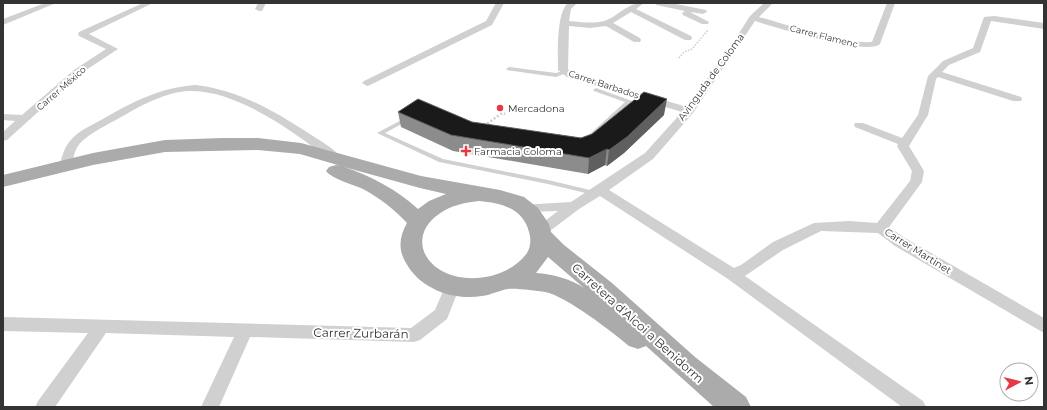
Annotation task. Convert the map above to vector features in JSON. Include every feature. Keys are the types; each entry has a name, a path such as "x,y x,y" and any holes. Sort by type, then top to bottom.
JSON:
{"main road":[{"path":"3,181 93,159 165,146 258,144 301,149 420,182 512,200 525,208 533,215 542,234 539,252 528,267 511,280 492,286 471,288 452,286 432,278 418,266 411,251 411,236 418,222 429,210 444,201 461,196 479,194"},
{"path":"3,190 134,160 183,154 231,152 275,156 316,164 356,177 400,203 418,222"},
{"name":"Carretera d'Alcoi a Benidorm","path":"542,234 552,247 590,278 711,388 736,407"},
{"name":"Carretera d'Alcoi a Benidorm","path":"511,280 546,283 570,291 628,330 715,407"}],"street":[{"path":"3,22 52,3"},
{"name":"Carrer México","path":"3,138 77,72 113,48 82,34 149,3"},
{"path":"368,83 489,23 500,3"},
{"name":"Carrer Barbados","path":"573,3 567,8 564,23 563,70 596,89 689,111"},
{"path":"564,23 590,25 607,23 640,3"},
{"path":"659,3 703,12"},
{"name":"Avinguda de Coloma","path":"542,234 574,206 649,156 689,111 738,42 753,18 769,3"},
{"name":"Carrer Flamenc","path":"753,18 850,43 870,46 876,44 891,3"},
{"path":"670,6 705,22"},
{"path":"631,9 688,38"},
{"path":"881,228 916,182 918,171 903,146 923,115 931,78 946,63 977,50 987,19 994,18 1044,26"},
{"path":"607,23 637,40"},
{"path":"936,73 1017,99"},
{"path":"65,166 73,143 138,103 163,93 181,89 201,88 223,91 254,105 312,139 334,157"},
{"path":"3,117 26,119"},
{"path":"859,125 905,143"},
{"path":"597,192 733,275 917,407"},
{"path":"525,208 574,206"},
{"name":"Carrer Martinet","path":"733,275 746,269 778,246 820,226 881,228 900,242 1044,326"},
{"name":"Carrer Zurbarán","path":"3,324 414,335 441,314 452,286"},
{"path":"44,407 101,327"},
{"path":"210,407 245,330"}],"lane":[{"path":"509,69 556,75 566,72"},
{"path":"590,137 629,101 596,89"},
{"path":"411,116 380,133 441,161 597,192"}],"path":[{"path":"478,130 502,113 505,114"}],"building":[{"path":"644,92 667,99 627,137 609,150 607,149 589,158 451,135 398,112 418,99 472,122 581,138 592,134"}],"place":[{"name":"Mercadona","path":"500,108"},
{"name":"Farmacia Coloma","path":"466,151"}]}
